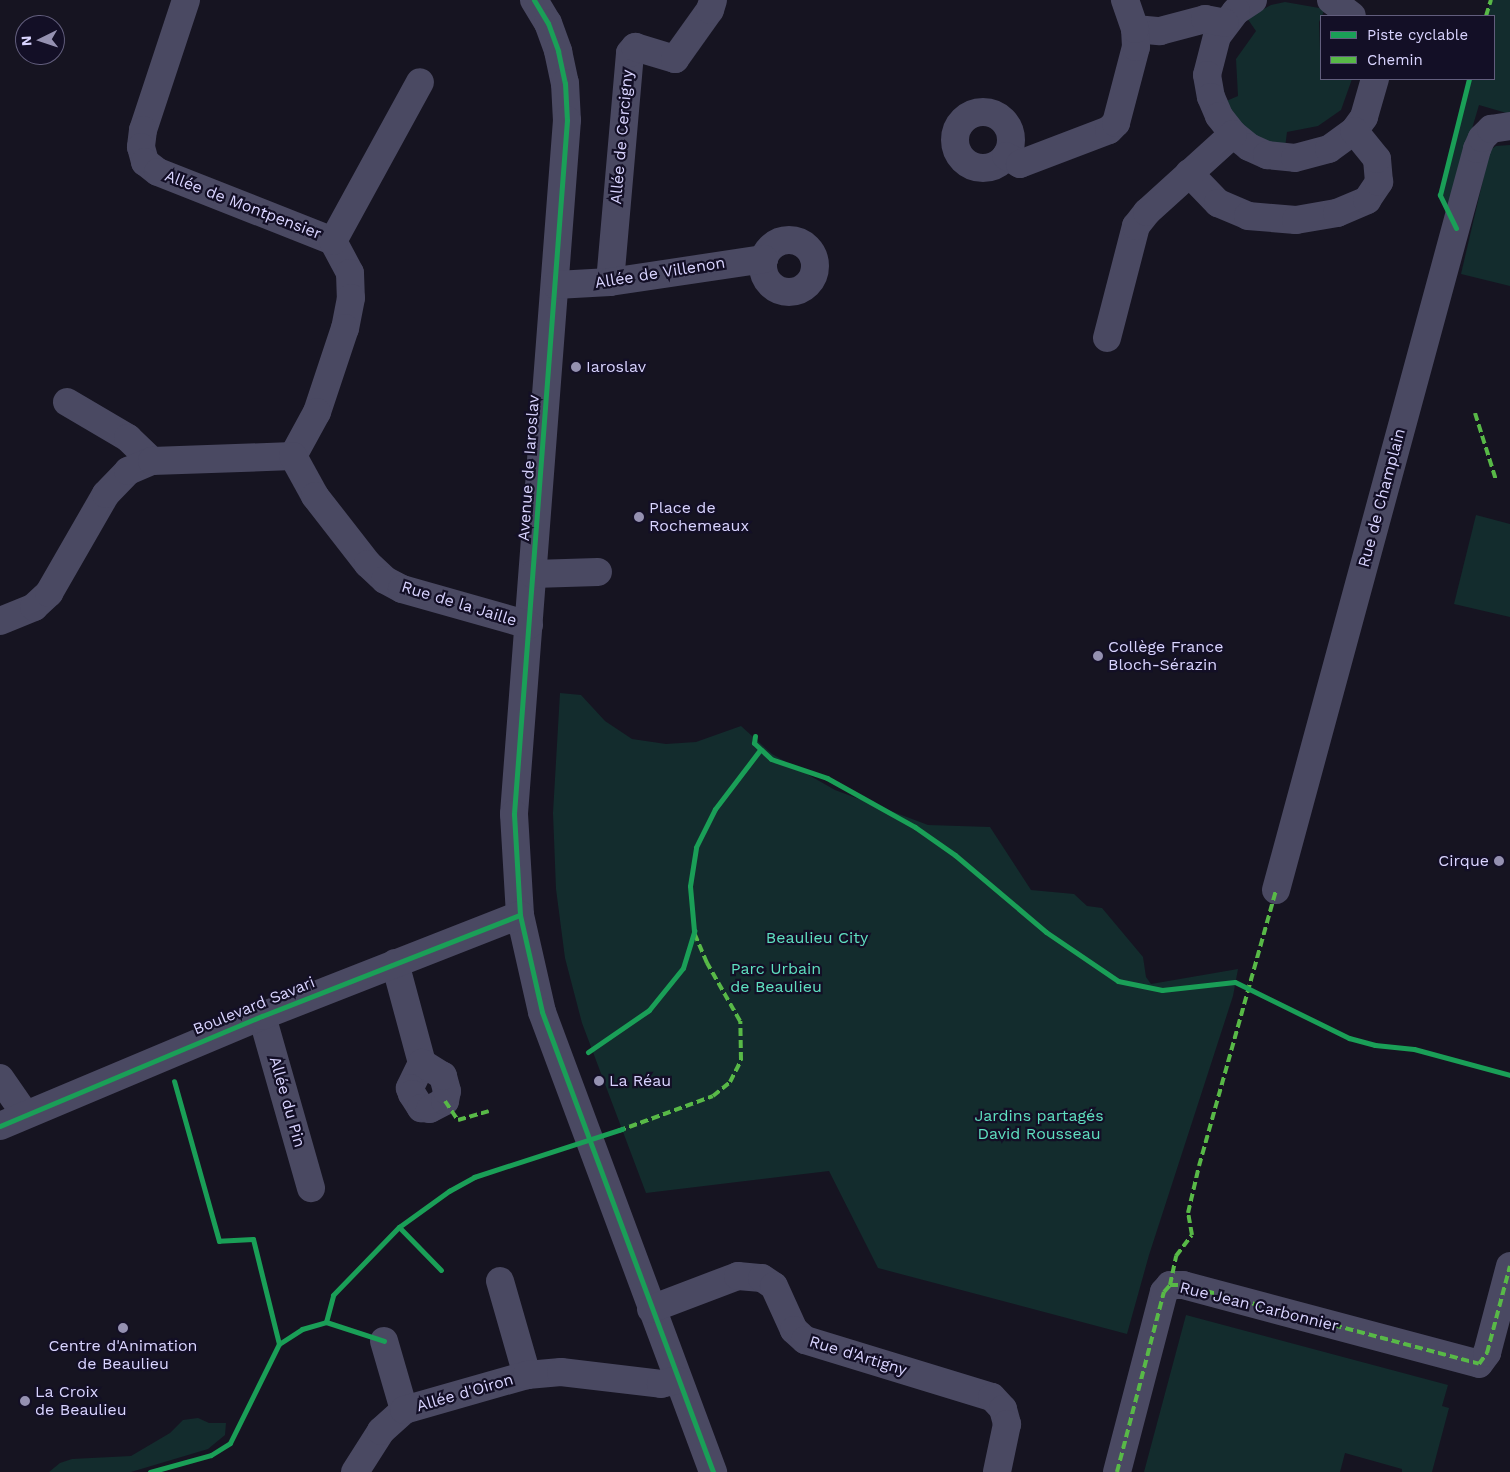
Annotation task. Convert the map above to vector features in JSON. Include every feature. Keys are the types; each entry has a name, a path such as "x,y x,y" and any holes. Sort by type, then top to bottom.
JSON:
{"street":[{"name":"Allée de Montpensier","path":"186,0 143,130 141,147 145,162 158,172 333,241 348,264 351,298 317,412 293,456"},
{"name":"Avenue de Iaroslav","path":"534,0 548,23 565,83 567,120 556,285 514,814 520,915 542,1012 677,1380 713,1472"},
{"name":"Allée de Cercigny","path":"610,282 630,53 635,47 675,60 710,10 713,0"},
{"path":"1006,156 1020,164 1108,130 1116,123 1134,56 1135,29 1124,0"},
{"path":"1253,0 1225,23 1211,52 1208,75 1211,97 1219,116 1233,134 1267,155 1295,158 1329,149 1354,131 1371,102 1375,80"},
{"path":"1331,0 1351,15"},
{"path":"1135,29 1160,31 1199,20 1225,23"},
{"name":"Allée de Montpensier","path":"333,241 420,82"},
{"name":"Rue de Champlain","path":"1276,890 1478,149 1482,138 1491,129 1510,126"},
{"path":"1189,173 1218,203 1248,216 1296,220 1337,213 1367,200 1379,182 1377,159 1354,131"},
{"path":"1107,338 1136,226 1189,173 1233,134"},
{"name":"Allée de Villenon","path":"556,285 610,282 764,259"},
{"path":"67,402 128,438 152,461"},
{"path":"0,621 42,601 65,570 113,485 128,471 152,461 293,456"},
{"name":"Rue de la Jaille","path":"293,456 315,496 368,564 385,580 402,589 529,625"},
{"path":"533,574 598,572"},
{"name":"Boulevard Savari","path":"0,1126 262,1016 520,915"},
{"path":"395,963 422,1063"},
{"name":"Allée du Pin","path":"262,1016 311,1188"},
{"path":"0,1078 25,1114"},
{"name":"Rue Jean Carbonnier","path":"1117,1472 1164,1292 1172,1284 1479,1364 1487,1353 1510,1266"},
{"name":"Rue d'Artigny","path":"651,1309 738,1276 762,1278 774,1286 794,1330 806,1340 992,1397 1003,1409 1007,1424 997,1472"},
{"name":"Allée d'Oiron","path":"500,1281 527,1375"},
{"name":"Allée d'Oiron","path":"384,1341 404,1410"},
{"name":"Allée d'Oiron","path":"358,1470 381,1431 404,1410 527,1375 561,1372 661,1384 677,1380"}],"green space":[{"path":"1491,0 1510,0 1510,114 1479,105 1447,213 1441,200 1441,188 1469,80 1495,80 1495,15 1486,15"},
{"path":"1285,2 1325,9 1322,15 1320,15 1319,22 1320,80 1352,80 1341,110 1318,126 1287,132 1285,148 1249,134 1224,102 1238,96 1236,59 1256,31 1247,18 1271,5"},
{"path":"1510,145 1510,286 1461,274 1490,150 1496,146"},
{"path":"1476,515 1510,524 1510,617 1454,604"},
{"name":"Parc Urbain de Beaulieu","path":"560,693 581,695 605,721 632,739 666,744 696,742 741,726 772,754 835,790 928,825 990,827 1031,890 1074,894 1087,906 1102,908 1143,957 1146,977 1151,984 1238,969 1233,996 1149,1255 1127,1334 878,1268 829,1171 646,1193 582,1023 565,958 556,889 553,813"},
{"path":"1186,1315 1448,1385 1442,1406 1449,1408 1432,1472 1402,1472 1402,1469 1345,1453 1340,1472 1144,1472"},
{"path":"198,1418 209,1423 226,1423 225,1435 208,1449 131,1472 49,1472 60,1463 72,1459 131,1456 170,1433 183,1420"}],"marked path":[{"path":"1486,15 1491,0"},
{"path":"1475,413 1496,480"},
{"path":"1170,1285 1176,1256 1192,1235 1188,1213 1199,1166 1276,890"},
{"path":"618,1131 713,1096 730,1082 741,1060 740,1021 707,963 694,932"},
{"path":"445,1101 458,1120 489,1111"},
{"path":"1117,1472 1164,1292 1170,1285 1183,1285 1479,1364 1487,1353 1510,1266"}],"cycle path":[{"path":"534,0 548,23 558,51 565,83 567,120 514,814 520,915 542,1012 713,1472"},
{"path":"1456,228 1440,195 1469,80"},
{"path":"755,736 754,743 771,759 827,778 915,827 955,855 1046,932 1118,981 1162,990 1235,982 1349,1038 1375,1045 1414,1049 1510,1075"},
{"path":"588,1052 649,1010 683,968 694,931 690,886 696,847 715,809 760,750"},
{"path":"0,1126 262,1016 520,915"},
{"path":"150,1472 211,1455 230,1443 279,1344 253,1239 219,1241 174,1081"},
{"path":"399,1227 449,1191 474,1177 622,1129"},
{"path":"326,1322 333,1295 399,1227 441,1270"},
{"path":"279,1344 302,1329 326,1322 384,1341"}],"place":[{"name":"Iaroslav","path":"576,367"},
{"name":"Place de Rochemeaux","path":"639,517"},
{"name":"Collège France Bloch-Sérazin","path":"1098,656"},
{"name":"Cirque","path":"1499,861"},
{"name":"La Réau","path":"599,1081"},
{"name":"Centre d'Animation de Beaulieu","path":"123,1328"},
{"name":"La Croix de Beaulieu","path":"25,1401"}],"park label":[{"name":"Beaulieu City","path":"817,938"},
{"name":"Jardins partagés David Rousseau","path":"1039,1125"}]}
